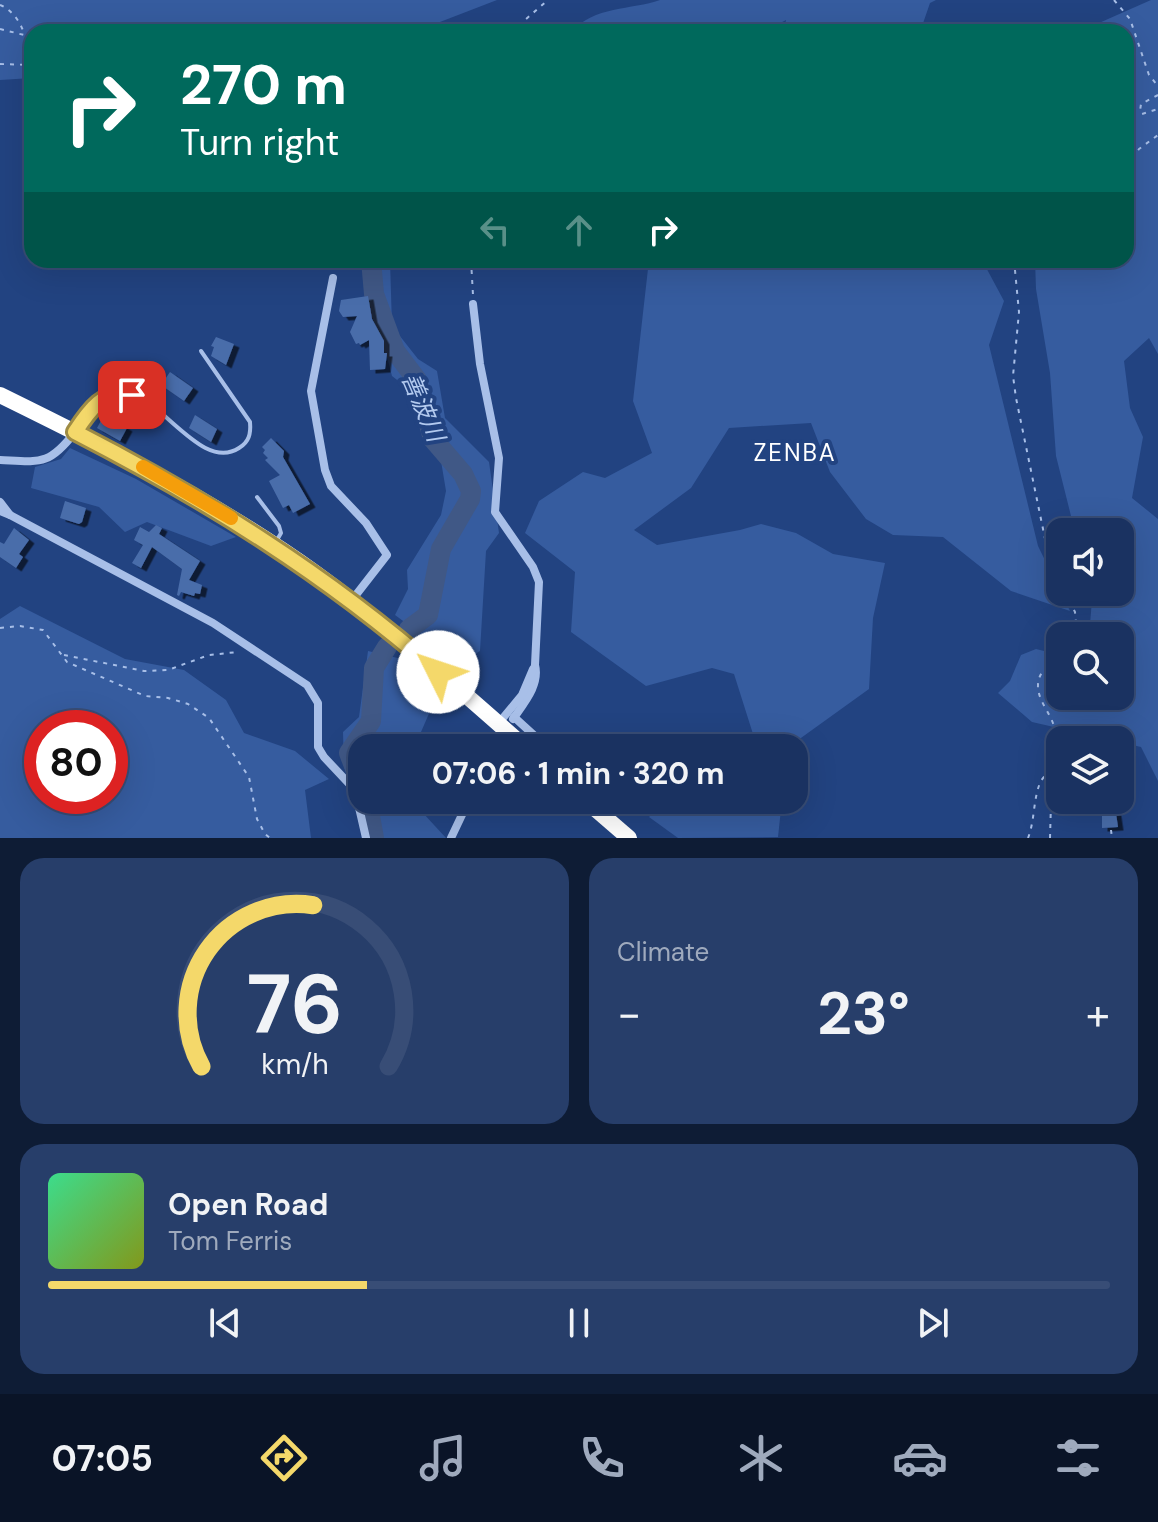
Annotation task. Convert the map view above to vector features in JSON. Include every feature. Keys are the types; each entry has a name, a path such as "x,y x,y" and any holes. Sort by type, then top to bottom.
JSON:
{"highway":[{"path":"0,395 204,501 274,545 508,720 517,734"},
{"path":"601,814 629,838"}],"street":[{"path":"333,278 311,391 325,470 331,486 366,523 387,555 352,601"},
{"path":"473,304 480,364 499,458 495,512 533,567 539,582 537,673 534,684 508,720"},
{"path":"0,460 33,461 52,457 60,452 75,432"},
{"path":"0,502 10,515"},
{"path":"0,511 213,623 312,689 319,711 318,747 355,790 366,838"},
{"path":"508,720 535,665"},
{"path":"508,720 528,734"},
{"path":"451,838 462,814"}],"lane":[{"path":"75,432 102,400 110,395 126,393 147,403 208,451 217,455 241,447 250,436 250,422 201,351"},
{"path":"257,497 279,526 281,533 274,545"}],"path":[{"path":"520,24 548,0"},
{"path":"1114,0 1130,24"},
{"path":"0,5 7,7 24,34 0,29"},
{"path":"1134,29 1149,75 1158,86"},
{"path":"0,64 24,65"},
{"path":"1158,95 1141,104 1140,111 1142,114 1158,109"},
{"path":"1134,156 1158,135"},
{"path":"471,268 473,304"},
{"path":"1015,268 1019,312 1013,376 1046,543"},
{"path":"0,628 20,626 43,630 67,662 145,696 188,704 209,718 249,777 257,819 270,838"},
{"path":"63,655 144,671 168,670 209,655 253,649"},
{"path":"1046,669 1038,687 1046,705"},
{"path":"1028,838 1034,823 1040,783 1046,775"},
{"path":"1050,838 1051,814"},
{"path":"1111,830 1112,838"}],"shaded area":[{"path":"0,0 497,0 435,24 24,24 24,78 0,80"},
{"path":"660,0 936,0 930,3 923,24 785,24 786,20 778,24 581,24 602,13"},
{"path":"1151,0 1158,0 1158,354 1149,338 1124,361 1130,408 1143,437 1132,498 1158,519 1158,781 1141,747 1134,745 1134,726 1049,726 1032,722 998,693 1010,681 1021,655 1036,649 1046,652 1046,710 1134,710 1134,622 1090,622 1092,606 1134,606 1134,518 1072,518 1056,456 1050,373 1036,289 1035,268 1134,268 1134,24 1099,24"},
{"path":"371,268 390,268 392,326 418,359 437,371 445,418 489,462 499,533 486,551 480,651 460,663 395,615 408,589 407,570 441,515 446,491 441,461 423,429 410,390 392,376 381,334"},
{"path":"648,268 986,268 1004,301 989,345 1038,546 1046,562 1046,603 1011,591 943,537 893,535 866,519 830,472 811,423 729,428 691,488 634,530 657,545 761,524 796,533 833,554 885,563 873,618 869,689 806,734 753,734 734,674 712,668 646,686 571,632 575,572 525,533 539,501 583,472 605,478 652,453 633,401"},
{"path":"70,448 136,479 236,537 211,546 147,522 125,532 99,507 31,488 35,467 61,459"},
{"path":"20,606 125,659 184,670 226,700 244,733 295,751 329,779 305,790 311,838 0,838 0,619"},
{"path":"368,651 406,660 438,693 420,734 348,734 348,772 344,768 343,732 359,717"},
{"path":"367,814 424,814 446,838 363,838"},
{"path":"652,814 780,814 778,837 678,838 649,817"}],"building":[{"path":"368,296 372,319 384,341 384,353 387,353 385,369 370,370 369,340 356,344 350,332 357,316 343,317 339,311 341,300"},
{"path":"216,337 234,344 226,365 211,356 214,347 211,346"},
{"path":"170,372 193,388 184,401 161,385"},
{"path":"104,415 127,428 120,441 97,428"},
{"path":"195,415 217,429 211,442 189,428"},
{"path":"271,438 284,451 283,457 310,504 293,513 289,505 283,508 269,481 280,475 265,460 268,458 263,453 265,450 262,447"},
{"path":"65,501 86,508 82,522 79,524 60,518"},
{"path":"156,525 162,528 159,534 200,561 189,580 202,585 200,594 195,593 194,596 181,592 177,595 182,569 152,547 141,568 132,563 143,545 134,540 140,527 149,532"},
{"path":"14,528 29,540 19,554 23,557 16,568 0,557 0,542 4,544"},
{"path":"1102,814 1116,814 1118,827 1102,828"}],"waterway":[{"name":"善波川","path":"372,268 374,294 395,351 417,380 433,439 463,474 471,491 470,499 441,549 428,615 409,629"},
{"name":"善波川","path":"362,734 371,721 374,668 387,647"},
{"name":"善波川","path":"370,814 374,838"}],"slow traffic":[{"path":"143,467 231,518"}],"district":[{"name":"ZENBA","path":"795,453"}],"route":[{"path":"132,395 118,393 102,400 87,414 75,432 204,501 261,537 352,601 438,672"}]}
